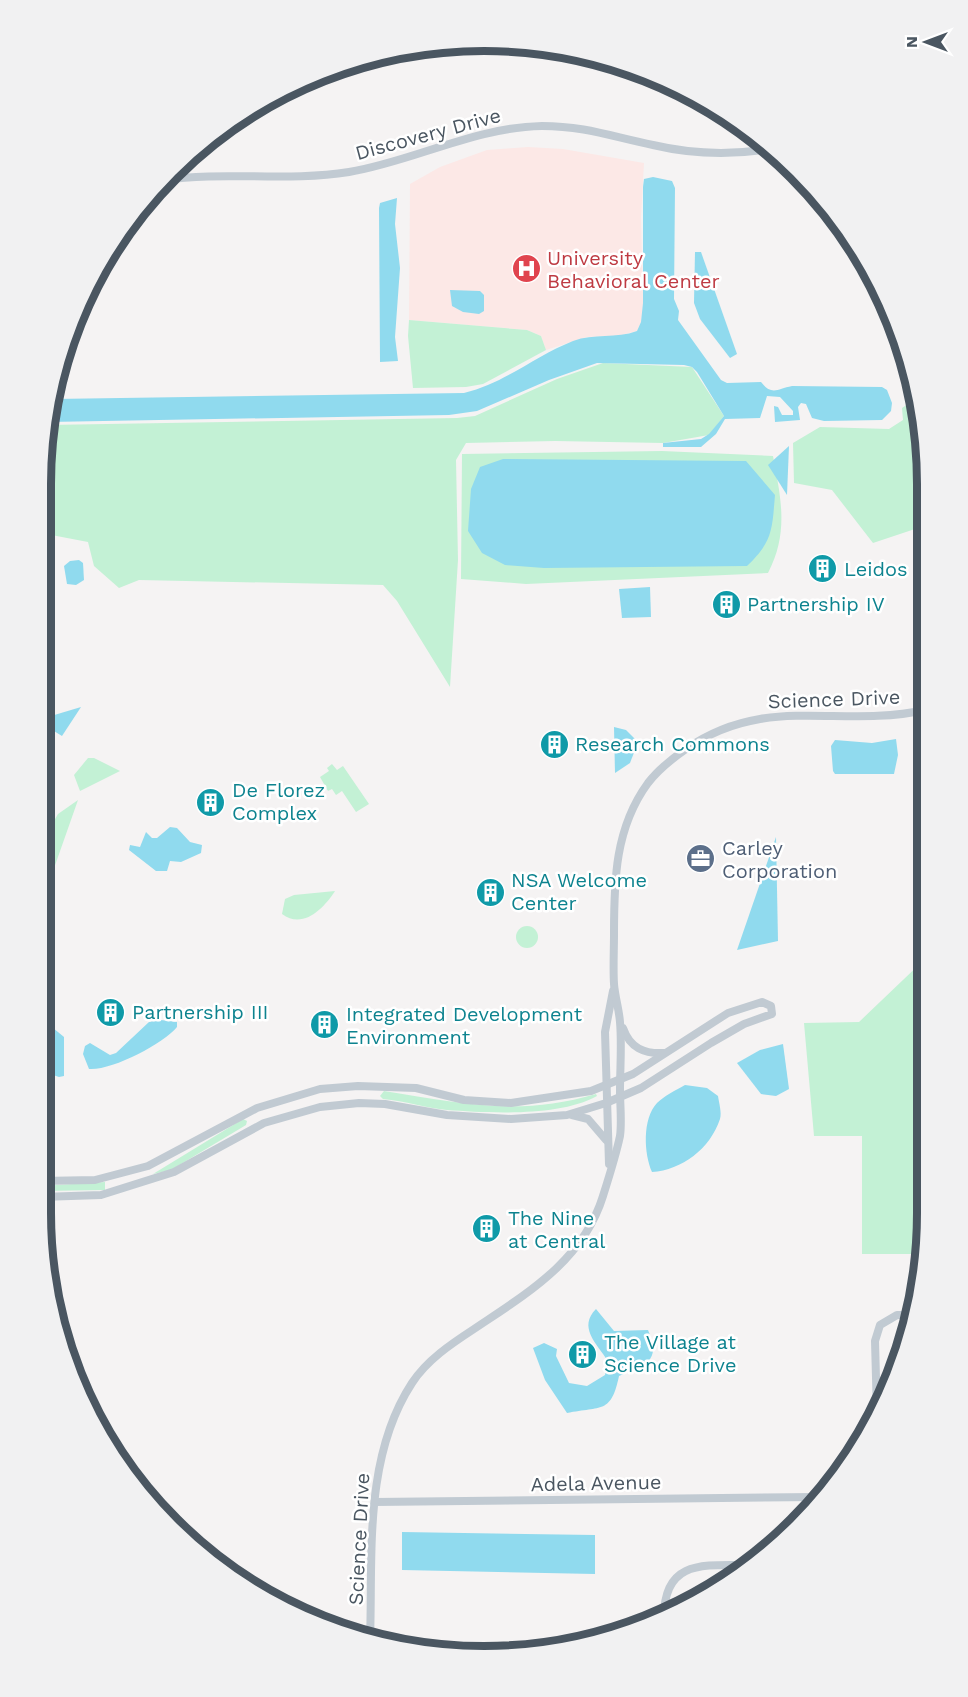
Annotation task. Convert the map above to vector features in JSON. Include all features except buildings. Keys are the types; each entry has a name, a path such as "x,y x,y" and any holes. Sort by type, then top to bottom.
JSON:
{"street":[{"name":"Discovery Drive","path":"178,178 196,175 297,177 348,172 512,128 569,127 596,130 650,145 686,151 760,151"},
{"name":"Science Drive","path":"370,1631 375,1502 379,1467 394,1417 413,1381 445,1349 536,1288 563,1263 578,1245 599,1207 620,1134 620,1021 614,984 613,890 623,834 649,781 678,755 702,738 757,718 808,714 900,714 917,711"},
{"name":"Science Drive","path":"609,1171 605,1032 614,984"},
{"path":"51,1181 95,1180 148,1166 257,1108 296,1095 358,1086 416,1088 464,1100 511,1103 564,1097 606,1087 620,1081 728,1013 762,1002 771,1006 771,1014 744,1024 641,1088 606,1103 567,1115 511,1119 468,1116 385,1104 358,1103 320,1107 264,1123 174,1172 101,1195 51,1197"},
{"path":"620,1021 626,1037 636,1048 651,1054 666,1053"},
{"path":"358,1086 358,1103"},
{"path":"257,1108 264,1123"},
{"path":"567,1115 588,1119 607,1140"},
{"path":"126,1172 130,1186"},
{"path":"876,1395 875,1341 880,1325 897,1315 904,1315"},
{"name":"Adela Avenue","path":"375,1502 811,1497"},
{"path":"664,1607 664,1598 671,1582 684,1570 705,1565 736,1565"}],"shaded area":[{"name":"University Behavioral Center","path":"528,147 563,149 644,163 641,217 643,303 641,322 637,331 618,336 587,337 546,350 541,336 527,330 409,320 410,184 440,167 487,150"}],"green space":[{"path":"409,320 527,330 541,336 546,350 483,384 466,387 413,388 408,336"},
{"path":"603,363 692,367 724,416 709,435 663,443 555,441 466,443 456,460 458,560 450,687 397,601 383,585 139,580 119,588 94,566 88,542 51,535 52,456 55,425 457,418 475,416 557,379"},
{"path":"909,403 916,456 917,528 873,543 832,490 794,483 793,443 820,427 889,429 903,420 902,408"},
{"path":"662,451 773,456 779,486 781,529 775,558 768,573 526,584 461,579 462,454"},
{"path":"88,758 94,758 120,771 80,791 74,775"},
{"path":"332,764 337,770 343,766 369,804 356,812 342,791 336,795 332,789 328,791 320,777 329,771 327,768"},
{"path":"78,800 51,877 51,826 58,814"},
{"path":"335,891 312,915 298,920 282,914 285,899 294,895"},
{"path":"527,926 535,929 538,937 535,945 527,948 519,945 516,937 519,929"},
{"path":"917,967 917,1213 915,1254 862,1254 862,1136 814,1136 804,1023 859,1022"},
{"path":"384,1091 490,1106 541,1105 596,1094 597,1096 581,1103 544,1110 483,1112 439,1109 383,1099 380,1096"},
{"path":"243,1119 247,1121 246,1125 171,1170 153,1174"},
{"path":"105,1182 105,1190 51,1191 51,1185"}],"water":[{"path":"653,177 672,181 675,188 674,299 679,311 678,320 721,380 727,383 761,382 772,390 792,386 882,387 887,390 892,403 891,411 882,420 824,421 812,418 806,404 801,403 798,407 800,420 775,422 774,406 778,407 782,415 793,415 793,411 780,397 767,396 760,418 725,419 716,434 701,447 663,447 663,443 701,439 709,434 724,416 697,372 692,367 684,365 597,363 549,380 477,411 449,415 56,422 59,399 464,393 493,383 573,341 637,331 641,322 643,303 644,179"},
{"path":"397,198 395,224 400,268 395,337 398,361 380,362 379,208 380,203"},
{"path":"695,252 701,252 737,354 730,358 700,319 694,303"},
{"path":"450,290 480,291 484,295 484,311 479,314 463,312 452,306"},
{"path":"789,446 787,495 768,465"},
{"path":"503,459 746,461 775,495 770,534 762,549 747,566 544,568 505,565 482,553 468,531 471,489 480,467"},
{"path":"79,560 83,563 84,580 76,585 67,584 64,566 70,561"},
{"path":"650,587 651,617 622,618 619,589"},
{"path":"81,707 62,736 51,729 51,716"},
{"path":"614,727 626,730 638,742 630,763 615,773"},
{"path":"896,739 898,755 894,774 835,774 833,771 831,746 835,740 872,743"},
{"path":"170,827 177,828 190,842 202,845 201,853 181,862 170,861 167,871 156,871 129,850 130,845 140,847 146,832 152,838 157,838"},
{"path":"776,837 778,941 737,950"},
{"path":"161,1020 177,1022 177,1027 160,1041 136,1055 110,1066 89,1069 83,1054 85,1046 90,1043 110,1055 116,1053 149,1022"},
{"path":"51,1026 64,1037 64,1076 51,1074"},
{"path":"783,1044 789,1089 776,1096 761,1094 737,1063 760,1050"},
{"path":"685,1085 707,1088 718,1096 720,1119 709,1140 694,1156 674,1167 652,1172 647,1156 646,1137 652,1110 657,1103"},
{"path":"596,1309 614,1331 648,1330 652,1341 652,1356 643,1365 619,1376 608,1403 597,1408 567,1413 545,1380 533,1348 544,1343 557,1349 556,1356 569,1383 587,1386 605,1375 608,1361 594,1341 589,1329 591,1316"},
{"path":"402,1532 595,1535 595,1574 402,1570"}],"place":[{"name":"University Behavioral Center","path":"526,269"},
{"name":"Leidos","path":"823,569"},
{"name":"Partnership IV","path":"726,604"},
{"name":"Research Commons","path":"554,744"},
{"name":"De Florez Complex","path":"211,802"},
{"name":"Carley Corporation","path":"701,859"},
{"name":"NSA Welcome Center","path":"490,892"},
{"name":"Partnership III","path":"111,1012"},
{"name":"Integrated Development Environment","path":"325,1025"},
{"name":"The Nine at Central","path":"487,1229"},
{"name":"The Village at Science Drive","path":"583,1354"}]}
